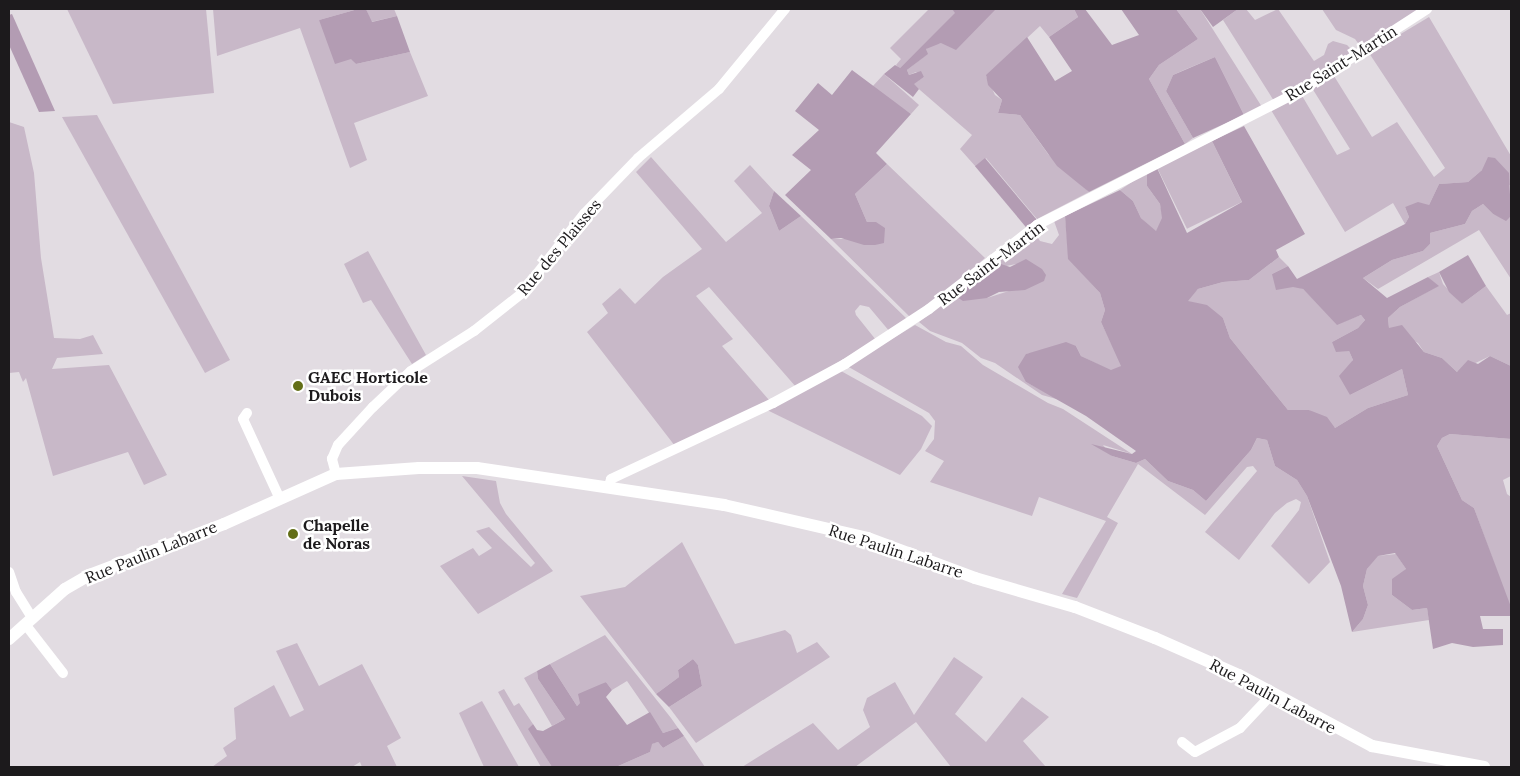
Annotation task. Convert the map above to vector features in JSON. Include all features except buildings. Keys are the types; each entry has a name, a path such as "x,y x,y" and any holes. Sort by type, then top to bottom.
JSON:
{"street":[{"name":"Rue des Plaisses","path":"336,474 332,459 338,445 373,407 411,371 474,331 521,294 584,214 638,158 719,89 785,9"},
{"name":"Rue Saint-Martin","path":"609,486 611,479 773,403 845,364 929,310 1037,225 1302,90 1427,9"},
{"path":"247,413 243,419 280,499"},
{"name":"Rue Paulin Labarre","path":"9,639 65,589 89,575 280,499 336,474 468,467 609,486 724,505 868,538 975,578 1084,610 1189,653 1273,693 1372,746 1484,767"},
{"path":"9,572 28,621 63,673"},
{"path":"1182,742 1195,752 1233,732 1273,693"}],"shaded area":[{"path":"67,9 206,9 214,93 113,104"},
{"path":"213,9 358,9 319,20 356,64 410,52 428,96 354,123 367,160 350,168 300,28 217,56"},
{"path":"358,9 366,9 372,22 397,16 410,52 356,64 351,59 335,64 319,20"},
{"path":"366,9 394,9 397,16 371,22"},
{"path":"929,9 952,9 956,13 899,69 896,65 901,59 890,48"},
{"path":"952,9 995,10 956,50 941,43 926,49 928,54 907,70 909,75 921,71 924,77 914,84 919,89 913,97 884,74 895,65 900,68 955,13"},
{"path":"994,9 1074,9 1078,17 1049,37 1040,26 986,76 995,95 1002,100 998,113 1020,115 1048,154 1089,192 1037,219 986,158 976,167 960,149 972,135 913,84 924,77 916,72 909,75 907,70 927,54 926,49 931,45 941,43"},
{"path":"1074,9 1085,9 1112,45 1139,35 1121,9 1176,9 1198,39 1159,65 1149,79 1185,144 1089,192 1057,166 1020,115 998,113 1002,100 988,85 986,75 1027,37 1055,81 1072,71 1049,37 1078,17"},
{"path":"1176,9 1200,9 1262,107 1244,115 1215,57 1173,75 1166,91 1193,138 1185,144 1149,79 1159,65 1198,39"},
{"path":"1200,9 1238,9 1213,27"},
{"path":"1238,9 1246,9 1255,20 1278,9 1314,61 1324,55 1328,44 1333,41 1347,45 1354,52 1274,101 1223,20"},
{"path":"1322,9 1422,9 1361,47 1355,39 1336,30"},
{"path":"12,14 55,111 39,112 9,45 9,15"},
{"path":"1429,17 1511,156 1511,186 1482,170 1468,182 1439,184 1429,205 1405,207 1409,217 1405,224 1393,203 1345,232 1271,110 1301,94 1337,155 1350,149 1312,88 1334,76 1372,137 1397,122 1434,177 1445,168 1369,53"},
{"path":"1215,57 1244,115 1193,138 1166,91 1173,75"},
{"path":"852,70 911,114 876,153 887,164 855,194 867,222 876,222 885,228 884,243 875,245 864,245 841,238 831,239 785,195 811,170 792,155 819,130 795,111 818,83 832,95"},
{"path":"884,74 919,105 911,114 872,87"},
{"path":"97,115 230,360 205,373 62,117"},
{"path":"9,122 24,127 34,173 41,258 54,338 80,339 93,335 103,354 57,358 52,369 109,365 167,475 144,485 128,452 53,476 26,378 23,382 19,372 9,373"},
{"path":"1244,126 1305,234 1276,250 1279,257 1249,280 1223,282 1198,289 1188,301 1207,305 1223,318 1230,338 1288,410 1309,410 1327,417 1335,428 1368,408 1408,395 1402,369 1350,395 1339,376 1353,360 1349,351 1336,352 1332,342 1358,328 1365,320 1361,315 1337,325 1303,289 1293,287 1276,290 1272,274 1288,266 1297,279 1405,224 1409,217 1405,207 1418,202 1429,205 1439,184 1468,182 1482,170 1488,157 1495,158 1509,173 1511,216 1506,221 1493,214 1483,204 1472,211 1465,224 1430,233 1430,244 1423,251 1392,260 1363,278 1387,298 1428,277 1439,286 1400,307 1388,318 1389,328 1402,325 1424,352 1442,358 1457,372 1468,360 1478,364 1490,356 1511,366 1511,439 1450,434 1442,438 1437,446 1462,500 1474,508 1511,607 1511,616 1480,616 1483,629 1503,629 1503,645 1473,647 1452,643 1433,649 1427,608 1412,610 1392,595 1392,579 1406,569 1395,553 1378,556 1367,569 1363,586 1368,605 1363,619 1352,632 1341,586 1307,496 1297,480 1275,466 1267,440 1257,438 1251,450 1206,501 1193,490 1168,481 1145,459 1136,463 1112,456 1091,444 1132,454 1136,451 1086,416 1026,382 1018,367 1026,354 1066,342 1076,346 1081,356 1111,370 1121,366 1101,322 1105,310 1100,293 1068,259 1065,216 1120,190 1133,201 1141,218 1156,231 1162,218 1160,204 1147,186 1147,172 1157,168 1187,233 1242,202 1212,141"},
{"path":"1212,141 1242,202 1187,229 1157,168"},
{"path":"651,157 726,242 762,213 734,181 750,165 774,191 769,206 779,231 801,216 907,319 890,332 869,307 860,305 855,311 856,315 876,340 796,387 709,287 696,296 733,339 722,346 769,400 675,446 587,332 608,313 602,304 620,288 635,304 663,277 702,249 636,172"},
{"path":"985,158 1036,219 1026,228 975,166"},
{"path":"887,164 985,258 912,319 831,239 845,239 876,222 867,222 855,194"},
{"path":"1147,172 1147,186 1160,204 1163,218 1156,232 1141,218 1133,201 1120,190"},
{"path":"774,191 801,216 779,231 769,206"},
{"path":"1483,204 1493,214 1506,220 1511,216 1511,279 1479,230 1378,289 1363,278 1392,260 1423,251 1430,244 1430,233 1465,224 1472,211"},
{"path":"1065,216 1069,259 1100,293 1105,310 1101,322 1122,366 1111,371 1081,356 1076,346 1026,354 1026,382 1060,400 1042,395 995,363 981,358 962,343 930,331 919,322 954,295 987,298 1012,290 1025,290 1016,264 987,270 1034,232 1040,241 1052,244 1059,235 1054,221"},
{"path":"368,251 426,355 412,364 371,300 363,303 344,264"},
{"path":"1468,255 1486,286 1462,304 1449,292 1439,272"},
{"path":"1279,257 1288,266 1272,274 1303,289 1337,324 1361,315 1365,320 1358,328 1332,342 1349,351 1353,360 1348,370 1350,395 1402,369 1408,395 1368,408 1335,428 1309,410 1288,410 1230,338 1223,318 1187,301 1198,289 1223,282 1249,280"},
{"path":"1026,259 1042,269 1046,275 1044,281 1025,290 999,292 987,298 963,301 954,295 987,269 1001,264 1010,267"},
{"path":"1439,272 1443,284 1462,304 1486,286 1507,315 1511,313 1511,366 1490,356 1457,372 1442,358 1424,352 1418,343 1389,328 1388,318 1400,307 1438,286 1428,277"},
{"path":"915,325 946,342 961,346 983,365 1048,403 1063,409 1132,454 1103,445 1112,456 1136,463 1145,459 1168,481 1193,490 1206,501 1251,450 1257,438 1267,440 1275,466 1297,480 1307,496 1330,562 1309,584 1271,546 1299,510 1301,502 1296,499 1287,503 1275,513 1239,560 1205,532 1257,471 1253,466 1247,467 1205,515 1138,464 1107,517 1118,523 1077,598 1062,594 1106,521 1039,497 1032,516 930,482 944,461 925,451 934,439 935,421 929,413 847,366"},
{"path":"841,371 922,416 932,426 921,449 900,475 767,410"},
{"path":"1450,434 1511,439 1511,476 1503,480 1507,494 1511,497 1510,607 1474,508 1462,500 1437,446 1442,438"},
{"path":"462,476 496,481 500,503 506,514 553,571 478,614 440,566 473,548 479,556 492,548 476,531 489,527 531,567 535,563"},
{"path":"682,542 735,644 785,630 791,635 797,653 817,642 830,657 696,743 669,707 702,686 698,665 693,659 678,670 679,677 656,694 580,596 625,587"},
{"path":"1396,554 1406,569 1392,595 1412,610 1427,608 1429,620 1352,632 1363,619 1368,605 1363,586 1367,569 1377,556"},
{"path":"605,635 678,728 663,733 627,681 612,690 606,682 577,706 550,664"},
{"path":"297,643 319,686 362,664 401,738 387,746 397,767 362,767 360,762 352,767 212,767 227,756 223,748 236,739 234,708 274,685 290,717 304,710 276,651"},
{"path":"954,657 983,677 955,714 986,742 1022,697 1049,717 1023,741 1046,767 951,767 916,722 855,767 742,767 813,723 838,750 870,727 863,710 867,698 895,682 914,715"},
{"path":"693,659 698,665 702,686 669,707 656,694 679,677 678,670"},
{"path":"550,664 577,706 580,703 578,694 606,682 612,690 606,697 627,725 650,712 663,733 678,728 684,736 663,748 658,742 652,744 650,752 616,767 552,767 528,729 533,724 537,730 543,731 565,719 538,679 537,671"},
{"path":"537,671 538,679 565,719 552,726 524,678"},
{"path":"504,689 514,706 519,703 533,724 529,729 552,767 541,767 498,692"},
{"path":"482,701 519,767 484,767 459,713"},
{"path":"684,736 705,767 616,767 650,752 651,744 658,742 663,748"}],"place":[{"name":"GAEC Horticole Dubois","path":"298,386"},
{"name":"Chapelle de Noras","path":"293,534"}]}
